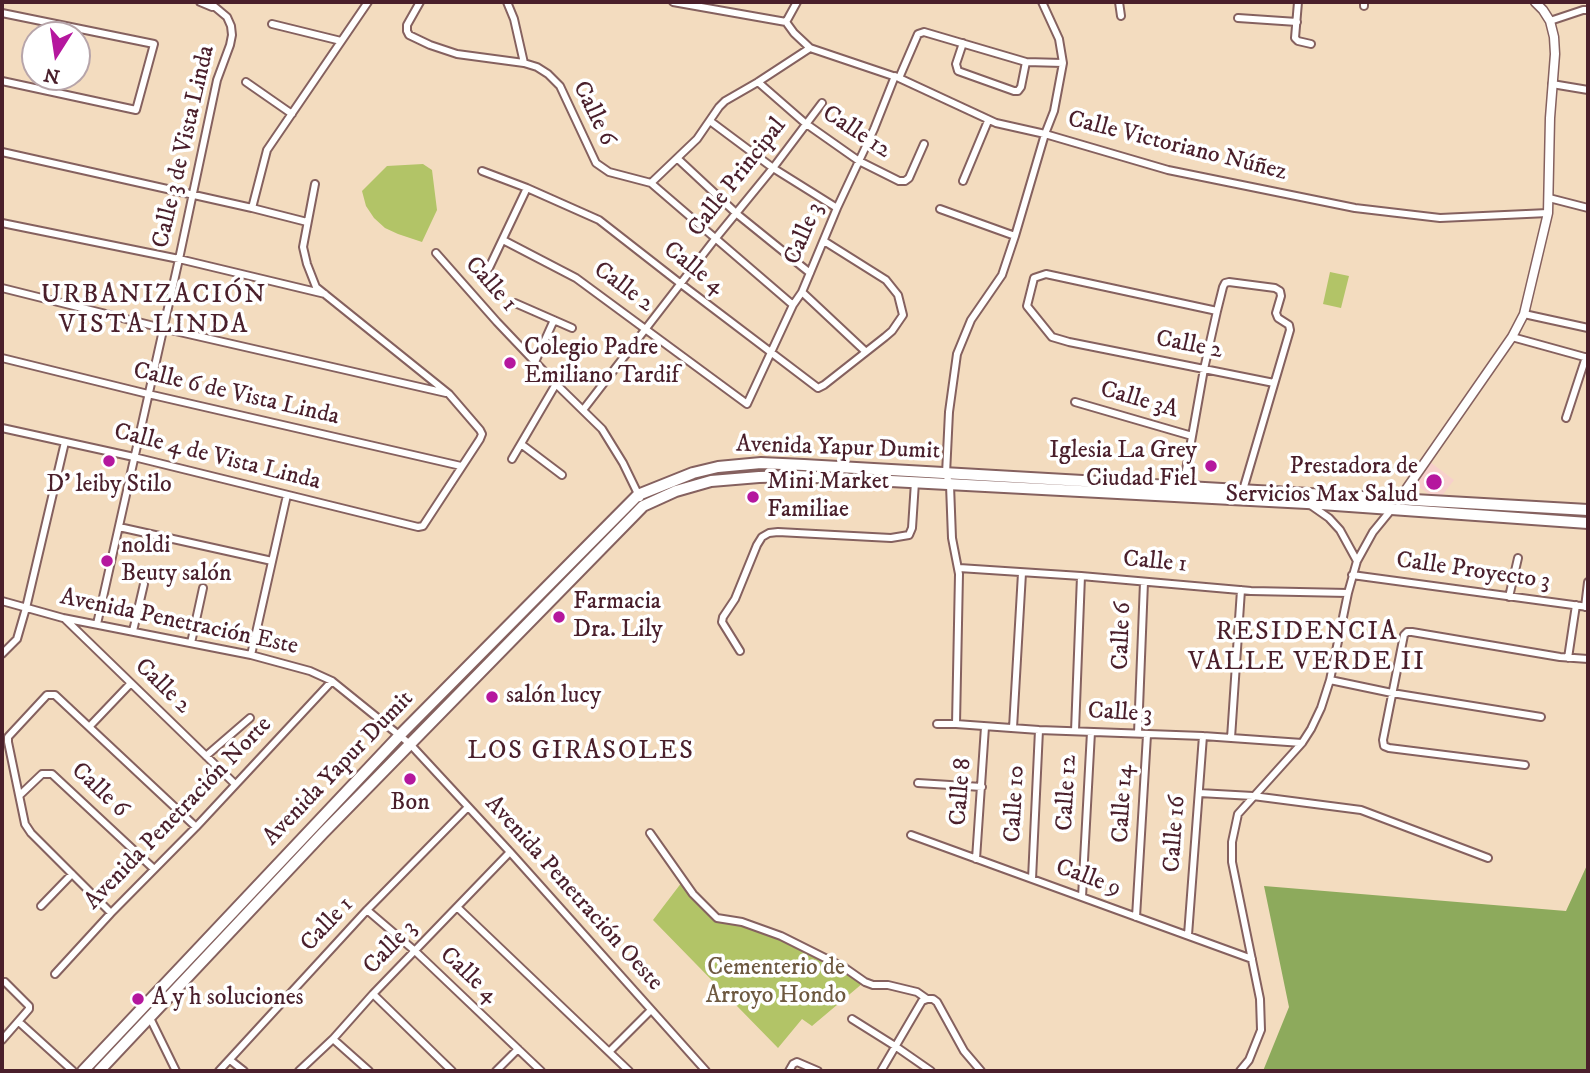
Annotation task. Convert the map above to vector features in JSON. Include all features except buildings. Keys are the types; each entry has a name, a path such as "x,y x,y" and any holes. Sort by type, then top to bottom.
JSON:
{"main road":[{"name":"Avenida Yapur Dumit","path":"83,1071 400,735 641,500 693,473 718,467 761,463 948,479 1588,523"},
{"name":"Avenida Yapur Dumit","path":"99,1071 641,500 711,481 796,476 915,482 948,479 1183,487 1588,510"}],"street":[{"path":"200,2 220,10"},
{"path":"209,2 220,10"},
{"path":"252,208 267,150 368,2"},
{"name":"Calle 6","path":"420,2 407,25 407,31 413,38 457,54 524,64 537,67 548,74 560,86 596,163 609,172 651,183 793,304"},
{"path":"506,2 514,19 524,64"},
{"path":"651,183 697,139 725,101 810,48 786,22 673,2"},
{"path":"786,22 797,2"},
{"path":"956,724 959,568 952,538 948,479 949,412 957,354 971,320 1002,275 1045,134 1055,111 1063,63 1059,39 1042,2"},
{"path":"1119,2 1121,16"},
{"path":"1298,2 1296,40 1311,44"},
{"path":"1240,1071 1249,1060 1261,1030 1261,999 1232,862 1238,814 1302,743 1311,729 1330,680 1352,576 1373,532 1400,499 1512,337 1524,314 1548,212 1549,118 1555,54 1549,21 1535,2"},
{"path":"1549,21 1586,10 1587,2"},
{"name":"Calle 3 de Vista Linda","path":"97,624 217,80 230,45 231,26 220,10"},
{"path":"2,13 153,44 136,110 2,81"},
{"path":"1238,18 1297,22"},
{"path":"272,24 341,41"},
{"name":"Calle 3","path":"747,404 793,304 802,292 837,208 918,34 924,32 963,43"},
{"path":"1026,62 1018,91 958,71 956,64 963,43 1026,62 1063,63"},
{"name":"Calle Victoriano Núñez","path":"810,48 897,77 988,121 1045,134 1168,170 1355,208 1440,218 1548,212"},
{"path":"246,82 292,114"},
{"name":"Calle 12","path":"758,82 805,123 859,161 899,181 909,178 924,144"},
{"path":"1552,83 1588,90"},
{"name":"Calle Principal","path":"583,410 822,103"},
{"path":"710,121 773,168 837,208"},
{"path":"963,181 988,121"},
{"path":"2,152 307,222"},
{"path":"678,159 737,214 810,273"},
{"name":"Calle 4","path":"482,171 599,220 818,388 866,352"},
{"path":"315,184 303,247 306,264 316,287 449,394 480,430 480,439 461,466"},
{"path":"489,268 527,188"},
{"path":"1549,198 1588,208"},
{"path":"940,209 1015,236"},
{"path":"2,223 179,259 326,295"},
{"name":"Calle 2","path":"503,240 576,278 747,404"},
{"path":"802,292 866,352 892,331 903,315 898,295 886,280 824,241"},
{"name":"Calle 1","path":"436,253 535,362 602,429 641,500"},
{"name":"Calle 2","path":"1217,312 1046,274 1034,278 1027,306 1052,337 1274,383"},
{"path":"1183,487 1204,369 1223,287 1229,282 1280,291 1276,313 1278,318 1289,325 1290,330 1243,490"},
{"path":"2,288 449,394"},
{"path":"515,303 572,328"},
{"path":"1524,314 1588,328"},
{"path":"535,362 554,320"},
{"path":"1512,337 1587,357 1566,418"},
{"name":"Calle 6 de Vista Linda","path":"2,358 461,466"},
{"path":"512,459 556,384"},
{"name":"Calle 3A","path":"1075,402 1192,436"},
{"name":"Calle 4 de Vista Linda","path":"2,428 134,457 418,527 423,526 461,466"},
{"path":"2,654 17,639 65,442"},
{"path":"521,444 562,475"},
{"path":"740,651 722,622 762,537 778,532 891,538 909,535 912,528 915,482"},
{"path":"251,655 287,495"},
{"path":"1307,503 1329,518 1340,530 1357,561"},
{"path":"118,527 272,561"},
{"path":"1509,597 1517,558"},
{"name":"Calle 1","path":"959,568 1241,590 1348,593"},
{"path":"1013,728 1022,573"},
{"path":"1075,731 1081,576"},
{"name":"Calle Proyecto 3","path":"1352,576 1587,607"},
{"name":"Calle 6","path":"1138,733 1144,582"},
{"path":"1587,607 1588,582"},
{"path":"134,631 144,584"},
{"path":"191,643 203,588"},
{"path":"1231,738 1241,590"},
{"name":"Avenida Penetración Este","path":"2,601 63,618 251,655 310,671 332,681 410,744"},
{"path":"1568,658 1576,606"},
{"name":"Calle 2","path":"63,618 235,784"},
{"path":"1525,765 1384,746 1404,635 1407,632 1588,659"},
{"path":"1330,680 1541,717"},
{"name":"Avenida Penetración Norte","path":"55,974 332,681"},
{"path":"90,726 131,683"},
{"path":"111,913 27,828 8,737 47,695 55,695 90,726 196,827"},
{"path":"205,756 250,718"},
{"name":"Calle 3","path":"937,724 1302,743"},
{"name":"Calle 8","path":"976,859 985,727"},
{"name":"Calle 10","path":"1032,879 1040,730"},
{"name":"Calle 12","path":"1082,897 1091,732"},
{"name":"Calle 14","path":"1136,917 1147,735"},
{"name":"Calle 16","path":"1188,936 1203,736"},
{"name":"Avenida Penetración Oeste","path":"410,744 706,1071"},
{"name":"Calle 6","path":"19,795 42,774 52,774 154,869"},
{"path":"918,783 982,787"},
{"path":"1199,793 1253,796 1361,810 1488,858"},
{"name":"Calle 1","path":"219,1071 468,807"},
{"path":"650,832 693,894 717,918 742,922 781,936 845,968 865,982 917,992 927,999"},
{"name":"Calle 9","path":"911,835 1252,958"},
{"name":"Calle 3","path":"299,1071 333,1039 510,852"},
{"path":"41,906 72,874"},
{"path":"457,907 629,1071"},
{"name":"Calle 4","path":"368,910 541,1071"},
{"path":"2,1040 28,1012 29,1006 5,982"},
{"path":"373,994 453,1071"},
{"path":"881,1071 922,1001 933,999 964,1051 981,1071"},
{"path":"609,1052 651,1010"},
{"path":"150,1018 176,1071"},
{"path":"852,1019 931,1071"},
{"path":"19,1022 73,1071"},
{"path":"333,1039 369,1071"},
{"path":"496,1071 518,1049"},
{"path":"230,1060 244,1071"},
{"path":"789,1071 797,1062 818,1071"}],"shaded area":[{"name":"Prestadora de Servicios Max Salud","path":"1430,462 1454,480 1438,501 1414,483"}],"green space":[{"path":"423,164 432,170 437,210 422,242 385,228 366,206 362,191 387,166"},
{"path":"1330,272 1349,276 1341,308 1323,304"},
{"path":"1588,863 1588,1071 1263,1071 1289,1007 1264,886 1566,911"},
{"name":"Cementerio de Arroyo Hondo","path":"682,882 715,919 776,936 842,968 863,983 812,1026 802,1019 778,1048 653,920"}],"place":[{"name":"Colegio Padre Emiliano Tardif","path":"510,363"},
{"name":"D’ leiby Stilo","path":"109,461"},
{"name":"Iglesia La Grey Ciudad Fiel","path":"1211,466"},
{"name":"Prestadora de Servicios Max Salud","path":"1434,482"},
{"name":"Mini Market Familiae","path":"753,497"},
{"name":"noldi Beuty salón","path":"107,561"},
{"name":"Farmacia Dra. Lily","path":"559,617"},
{"name":"salón lucy","path":"492,697"},
{"name":"Bon","path":"410,779"},
{"name":"A y h soluciones","path":"138,999"}],"district":[{"name":"URBANIZACIÓN VISTA LINDA","path":"154,312"},
{"name":"RESIDENCIA VALLE VERDE II","path":"1307,649"},
{"name":"LOS GIRASOLES","path":"581,753"}]}
